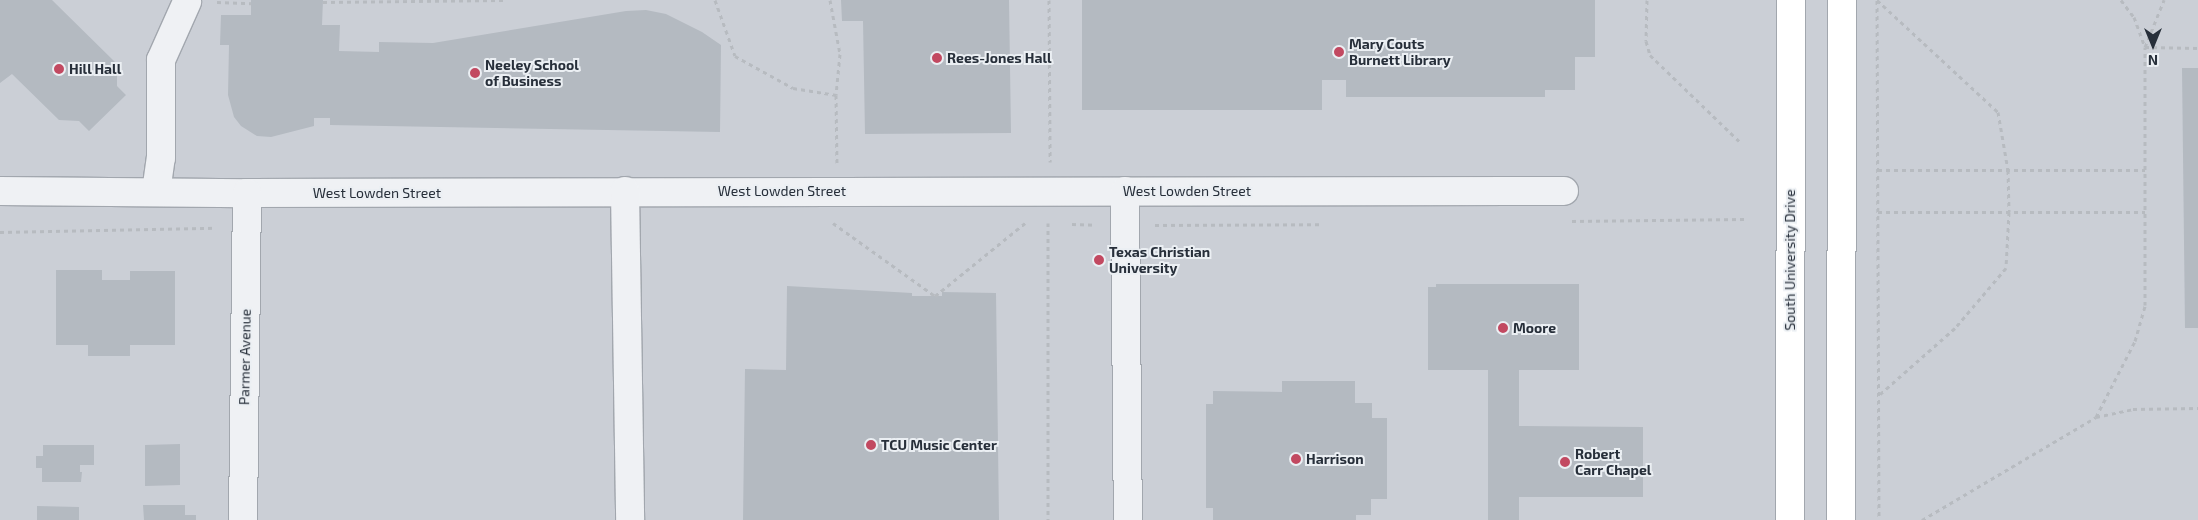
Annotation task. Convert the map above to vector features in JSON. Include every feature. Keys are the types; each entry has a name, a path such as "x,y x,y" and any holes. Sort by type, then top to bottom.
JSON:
{"main road":[{"name":"South University Drive","path":"1790,520 1791,0"},
{"path":"1841,520 1842,0"}],"street":[{"path":"156,192 161,158 161,60 187,2"},
{"name":"West Lowden Street","path":"0,191 248,193 1564,191"},
{"path":"625,191 630,520"},
{"path":"1125,191 1128,520"},
{"name":"Parmer Avenue","path":"243,520 248,193"}],"path":[{"path":"323,2 503,0"},
{"path":"715,0 735,56 793,88 836,95"},
{"path":"830,0 840,54 836,95 836,163"},
{"path":"1049,0 1050,162"},
{"path":"1647,0 1646,41 1650,55 1740,142"},
{"path":"1877,0 1879,520"},
{"path":"1877,0 1998,112 2008,170 2010,212 2006,268 1955,328 1878,395"},
{"path":"2096,417 2135,342 2145,305 2145,47 2134,17 2121,0"},
{"path":"2145,47 2164,0"},
{"path":"187,2 251,2"},
{"path":"2145,47 2198,48"},
{"path":"1878,170 2145,170"},
{"path":"1878,212 2145,212"},
{"path":"832,222 935,296 1024,223"},
{"path":"1048,223 1048,520"},
{"path":"1922,520 2096,417 2133,410 2198,408"}],"shaded area":[{"name":"Texas Christian University","path":"0,0 2198,0 2198,520 0,520"}],"building":[{"name":"Hill Hall","path":"0,0 52,0 117,64 117,86 126,95 89,131 79,121 59,120 12,74 0,83"},
{"name":"Neeley School of Business","path":"251,0 323,0 322,25 340,25 339,51 379,52 379,42 433,43 626,11 646,10 666,14 702,32 721,45 720,132 330,125 330,118 314,118 314,126 271,137 257,136 241,126 234,117 228,95 229,45 220,45 221,15 251,15"},
{"name":"Rees-Jones Hall","path":"841,0 1009,0 1011,133 865,134 863,21 842,21"},
{"name":"Mary Couts Burnett Library","path":"1082,0 1595,0 1595,57 1575,57 1575,90 1545,90 1545,97 1346,97 1346,80 1322,80 1322,110 1082,110"},
{"path":"2182,68 2198,68 2198,328 2185,328"},
{"path":"56,270 102,270 102,280 130,280 130,271 175,271 175,345 130,345 130,356 88,356 88,345 56,345"},
{"path":"1436,284 1579,284 1579,370 1519,370 1519,426 1643,427 1643,497 1519,497 1519,520 1488,520 1488,370 1428,370 1428,287 1436,287"},
{"name":"TCU Music Center","path":"787,286 912,293 912,296 942,296 942,292 996,293 999,520 743,520 745,369 786,370"},
{"name":"Harrison","path":"1282,381 1355,381 1355,403 1372,403 1372,418 1387,418 1387,499 1371,499 1371,515 1356,515 1356,520 1213,520 1213,508 1206,508 1206,404 1213,404 1213,391 1282,392"},
{"path":"180,444 180,485 145,486 145,445"},
{"path":"43,445 94,445 94,465 80,465 80,472 82,472 81,482 42,482 42,468 36,468 36,456 43,456"},
{"path":"143,505 185,505 185,515 196,515 196,520 144,520"},
{"path":"37,506 79,507 79,520 37,520"}],"place":[{"name":"Mary Couts Burnett Library","path":"1339,52"},
{"name":"Rees-Jones Hall","path":"937,58"},
{"name":"Hill Hall","path":"59,69"},
{"name":"Neeley School of Business","path":"475,73"},
{"name":"Texas Christian University","path":"1099,260"},
{"name":"Moore","path":"1503,328"},
{"name":"TCU Music Center","path":"871,445"},
{"name":"Harrison","path":"1296,459"},
{"name":"Robert Carr Chapel","path":"1565,462"}]}
